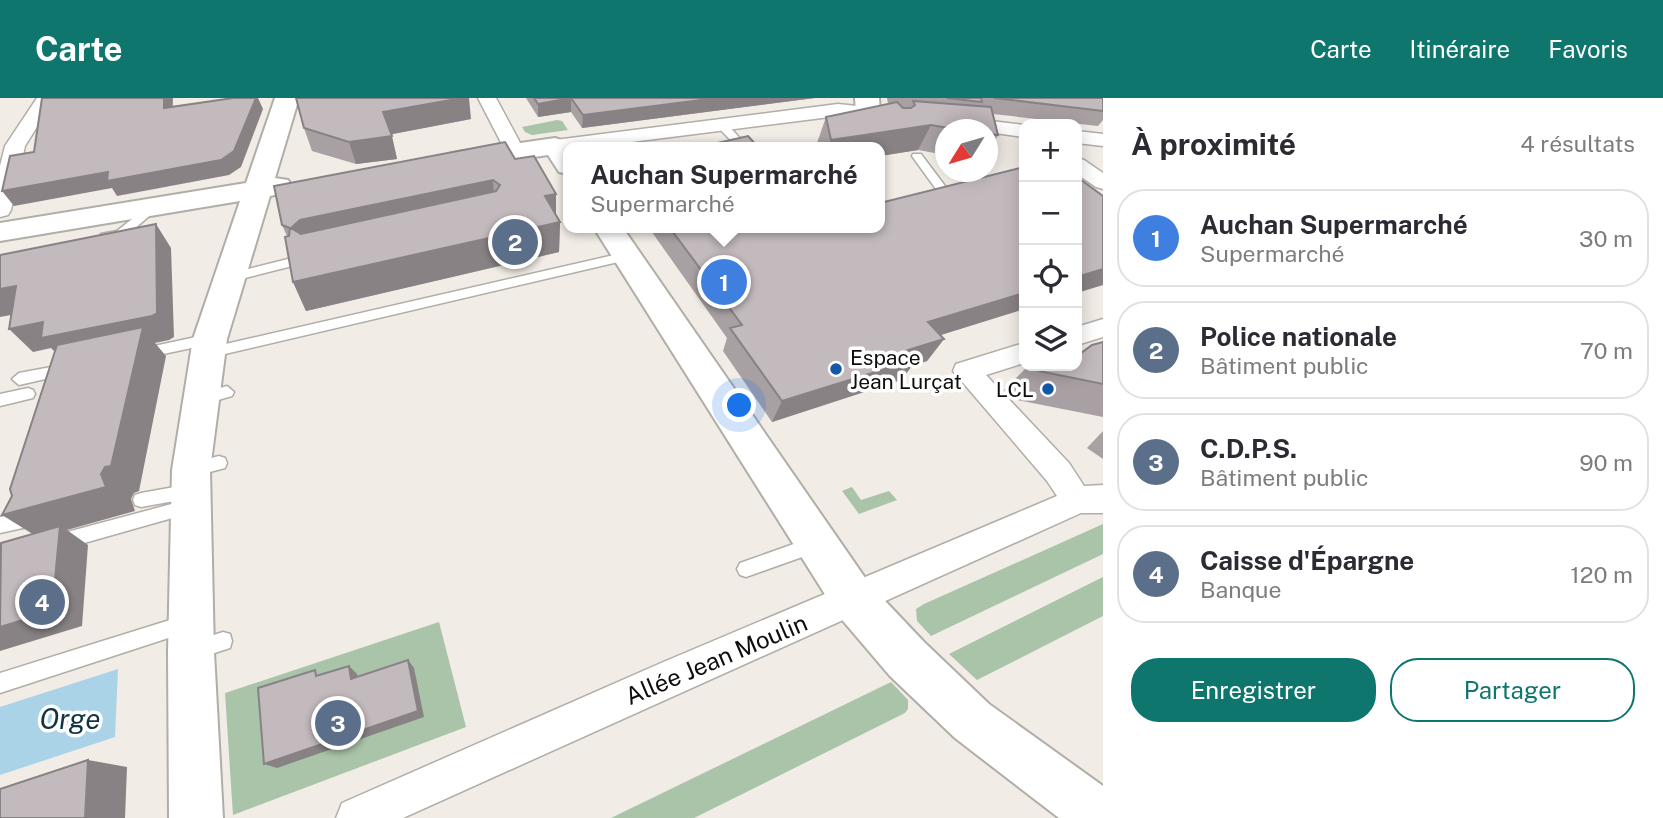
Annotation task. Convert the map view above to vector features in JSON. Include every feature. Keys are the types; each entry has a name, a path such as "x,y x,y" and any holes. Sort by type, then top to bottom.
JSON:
{"street":[{"path":"0,210 15,146 46,98"},
{"path":"197,818 202,638 198,483 214,395 209,346 287,98"},
{"path":"487,98 515,152"},
{"path":"631,142 721,124 838,110 885,114"},
{"path":"998,128 1019,130"},
{"path":"1082,138 1103,140"},
{"path":"432,164 515,152 561,156"},
{"path":"1082,168 1103,183"},
{"path":"0,232 307,182"},
{"path":"617,242 854,600 907,659 972,721 1103,818"},
{"path":"1082,334 1103,328"},
{"path":"1019,355 966,371 1068,485 1088,500"},
{"name":"Allée Jean Moulin","path":"357,818 674,676 1068,506 1088,500"}],"lane":[{"path":"721,124 738,142"},
{"path":"917,156 945,194"},
{"path":"932,198 958,191"},
{"path":"94,239 121,234 152,207"},
{"path":"120,358 209,346 576,268 617,242"},
{"path":"229,278 296,261"},
{"path":"19,379 82,366"},
{"path":"0,400 28,394"},
{"path":"141,500 198,483"},
{"path":"38,548 198,483"},
{"path":"0,524 37,519"},
{"path":"746,569 816,544"},
{"path":"0,683 202,638"}],"green space":[{"path":"562,121 568,130 532,135 522,127"},
{"path":"852,487 861,500 889,491 897,500 859,514 842,491"},
{"path":"1103,524 1103,554 931,636 917,621 916,609 924,604"},
{"path":"1103,577 1103,616 977,680 949,654"},
{"path":"439,622 466,727 233,815 225,693"},
{"path":"891,682 908,700 905,713 694,818 611,818"}],"water":[{"name":"Orge","path":"118,669 115,737 0,775 0,707"}],"building":[{"path":"42,98 164,98 164,108 233,98 256,98 234,151 221,160 107,181 108,172 2,191 10,156 34,152"},
{"path":"296,98 462,98 383,112 392,136 349,142 304,128"},
{"path":"534,98 571,98 538,104"},
{"path":"571,98 717,98 583,115"},
{"path":"947,98 981,98 982,102"},
{"path":"994,98 1103,98 1103,111"},
{"path":"913,101 991,107 994,119 935,119 935,126 831,140 826,117 897,102 903,108 915,105"},
{"path":"748,136 753,142 722,142"},
{"path":"505,142 515,159 534,156 556,194 545,196 560,222 293,282 285,237 289,236 290,228 282,225 274,186","holes":["493,180 500,185 496,191 301,234 291,228 300,220"]},
{"path":"1019,168 1019,295 928,322 944,339 908,350 917,359 782,401 730,328 742,325 674,233 885,233 885,202 964,182 998,182 998,174"},
{"path":"1082,181 1103,196 1103,269 1082,275"},
{"path":"156,224 157,313 41,338 43,322 9,329 16,286 0,289 0,255"},
{"path":"143,327 111,466 105,467 101,474 106,487 2,515 12,496 10,489 57,345"},
{"path":"1103,342 1103,384 1039,371 1082,371 1082,352 1092,345"},
{"path":"60,526 52,611 0,627 1,543"},
{"path":"408,660 418,711 264,764 258,688 315,670 316,676 349,666 351,679"},
{"path":"88,760 85,818 0,818 0,789"}],"place":[{"name":"Police nationale","path":"515,242"},
{"name":"Auchan Supermarché","path":"724,282"},
{"name":"Espace Jean Lurçat","path":"836,369"},
{"name":"LCL","path":"1048,389"},
{"name":"Caisse d'Épargne","path":"42,602"},
{"name":"C.D.P.S.","path":"338,723"}]}
